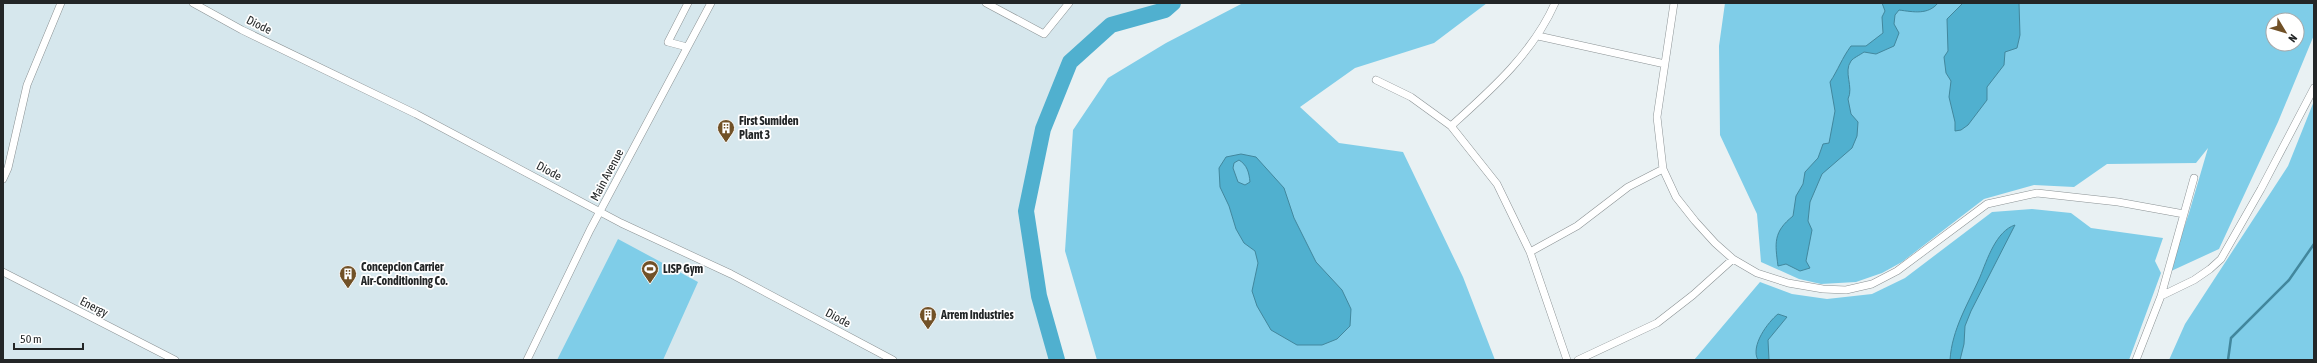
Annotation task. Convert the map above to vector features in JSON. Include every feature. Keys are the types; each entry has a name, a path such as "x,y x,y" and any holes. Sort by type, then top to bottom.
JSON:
{"street":[{"path":"3,179 8,168 27,85 61,3"},
{"name":"Diode","path":"193,3 242,30 416,114 600,211 731,274 894,360"},
{"path":"687,47 668,42 688,3"},
{"name":"Main Avenue","path":"527,360 600,211 711,3"},
{"path":"986,3 1044,34 1069,3"},
{"path":"1451,126 1493,88 1538,36 1555,3"},
{"path":"1674,3 1656,117 1663,169 1676,197 1694,221 1715,243 1734,259 1758,273 1788,284 1846,290 1872,284 1897,271 1987,204 2037,193 2118,202 2184,214"},
{"path":"1538,36 1665,64"},
{"path":"1376,80 1411,97 1451,126 1497,184 1530,252 1567,360"},
{"path":"2161,296 2194,280 2221,259 2261,189 2314,88"},
{"path":"1530,252 1577,226 1628,187 1663,169"},
{"path":"2136,360 2161,296 2194,178"},
{"path":"1578,360 1657,323 1693,295 1734,259"},
{"name":"Energy","path":"3,272 175,360"}],"shaded area":[{"path":"3,3 1173,3 1165,10 1111,25 1070,62 1043,129 1026,211 1039,296 1058,360 3,360"},
{"path":"1243,3 1487,3 1434,43 1355,68 1300,107 1339,143 1403,152 1463,277 1495,360 1097,360 1065,251 1073,130 1108,78 1166,43"},
{"path":"1725,3 2314,3 2314,35 2278,122 2219,249 2169,272 2189,213 2208,148 2196,163 2107,164 2074,187 2034,185 1984,199 1902,262 1882,273 1856,282 1821,284 1799,279 1761,262 1757,214 1720,135 1719,46"},
{"path":"1882,3 1938,3 1930,9 1920,12 1899,10 1895,15 1894,24 1899,33 1894,46 1876,54 1864,52 1851,61 1848,70 1850,94 1848,99 1851,114 1858,122 1857,136 1852,148 1822,174 1810,202 1808,221 1812,230 1806,261 1810,268 1800,271 1786,264 1778,266 1776,244 1779,233 1786,222 1793,216 1796,196 1803,184 1805,172 1818,158 1823,144 1829,143 1835,111 1830,82 1851,46 1866,46 1883,33 1882,17 1885,11"},
{"path":"1963,3 2019,3 2020,35 2017,48 2005,52 2004,65 1987,87 1987,100 1968,125 1961,130 1955,131 1955,122 1949,97 1951,81 1946,73 1944,57 1948,51 1947,19"},
{"path":"2314,101 2314,360 2169,360 2185,324 2288,166"},
{"path":"1241,154 1256,157 1284,188 1294,218 1316,262 1342,290 1351,309 1350,326 1337,339 1322,345 1297,345 1271,330 1257,306 1252,291 1258,263 1255,251 1244,243 1236,229 1229,206 1220,187 1219,168 1226,157","holes":["1239,160 1244,164 1250,178 1250,182 1245,185 1238,182 1233,168 1234,163"]},
{"path":"2032,209 2071,213 2091,228 2163,238 2155,261 2161,273 2129,360 1694,360 1760,282 1792,294 1827,299 1872,294 1905,278 1992,212"},
{"path":"2015,225 1971,311 1965,326 1964,344 1960,360 1950,360 1951,349 1957,327 1989,255 2002,233"},
{"path":"618,239 698,282 663,360 557,360"},
{"path":"1778,314 1787,317 1768,340 1769,360 1758,360 1756,348 1758,341 1765,328"}],"waterway":[{"path":"1057,360 1039,296 1026,211 1043,129 1070,62 1111,25 1165,10 1173,3"},
{"path":"2228,360 2231,338 2289,280 2314,244"}],"place":[{"name":"First Sumiden Plant 3","path":"726,143"},
{"name":"LISP Gym","path":"650,284"},
{"name":"Concepcion Carrier Air-Conditioning Co.","path":"348,289"},
{"name":"Arrem Industries","path":"928,330"}]}
